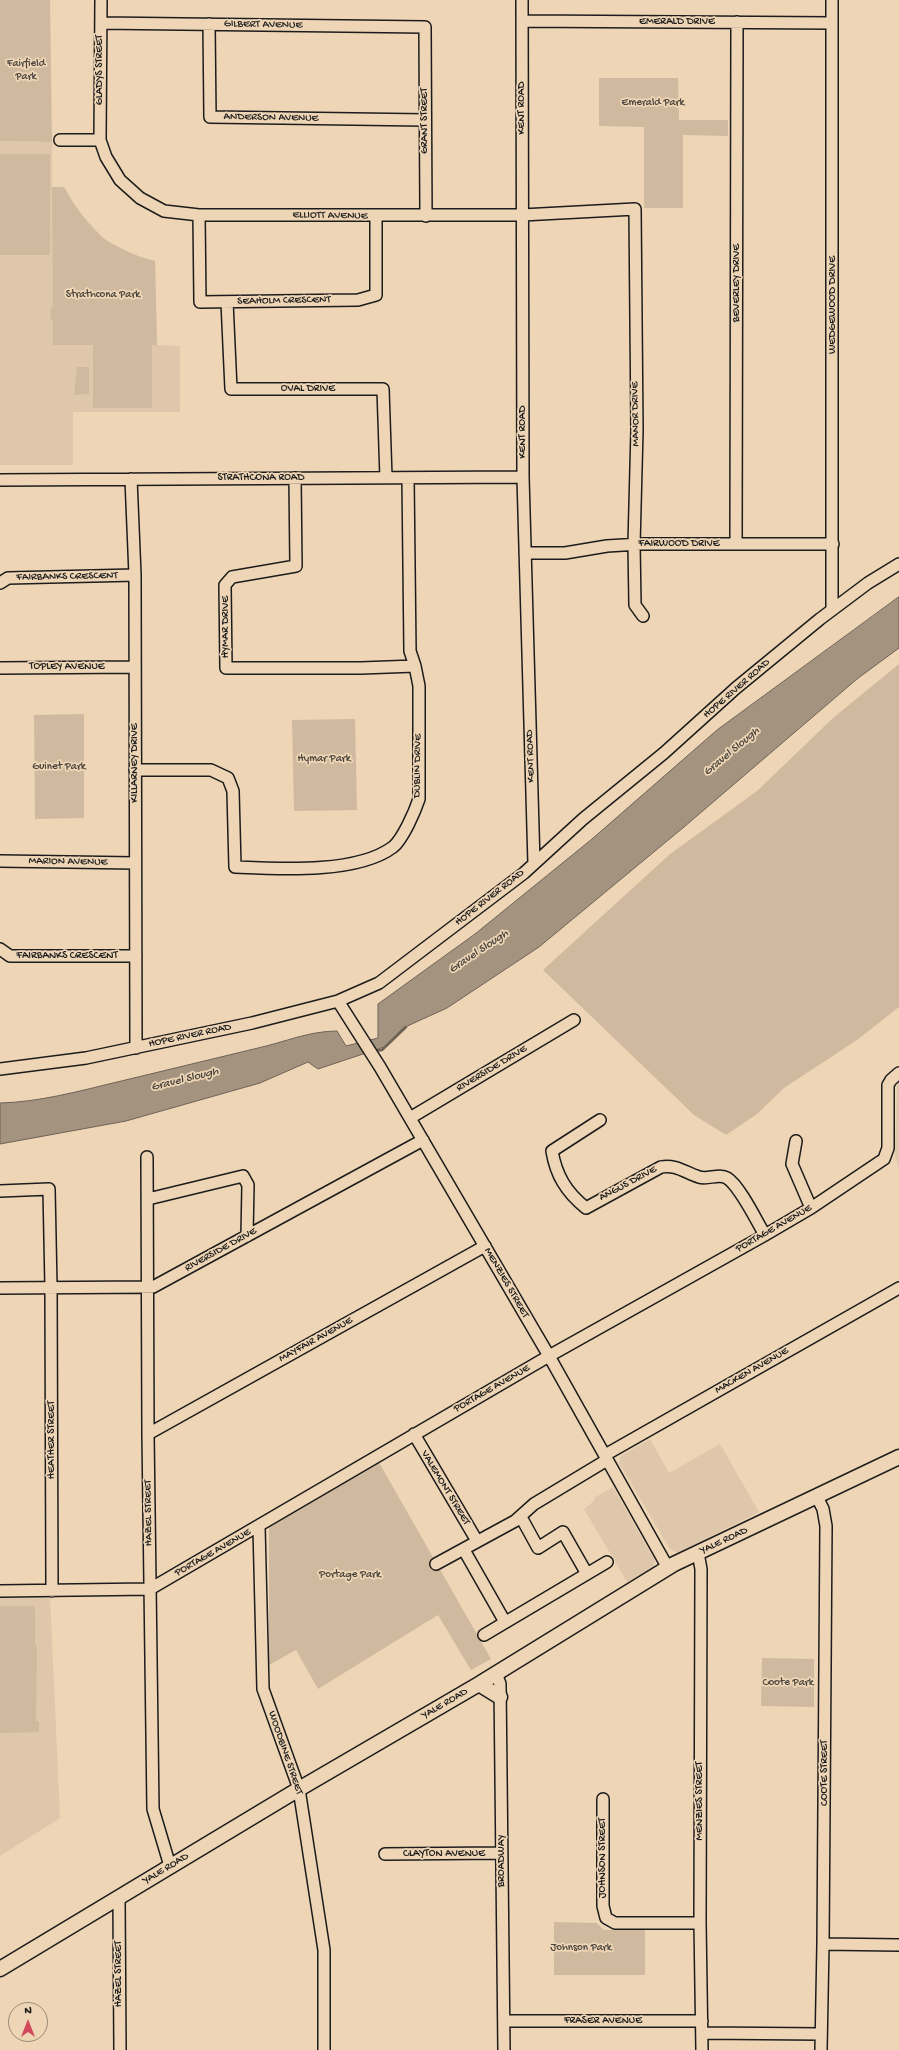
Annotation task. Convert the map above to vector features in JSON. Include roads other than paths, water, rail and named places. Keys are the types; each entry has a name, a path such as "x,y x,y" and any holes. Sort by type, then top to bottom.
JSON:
{"main road":[{"name":"YALE ROAD","path":"0,1969 299,1789 479,1684 668,1568 899,1457"},
{"path":"479,1684 500,1697"}],"street":[{"name":"GLADYS STREET","path":"100,140 101,0"},
{"name":"KENT ROAD","path":"522,0 523,477 534,864"},
{"name":"WEDGEWOOD DRIVE","path":"832,0 832,610"},
{"name":"EMERALD DRIVE","path":"522,21 832,23"},
{"name":"BEVERLEY DRIVE","path":"736,544 737,22"},
{"name":"GILBERT AVENUE","path":"101,23 425,27"},
{"name":"ANDERSON AVENUE","path":"209,24 210,117 425,120"},
{"name":"GRANT STREET","path":"425,27 426,216"},
{"path":"60,140 100,140"},
{"name":"ELLIOTT AVENUE","path":"100,140 106,157 120,180 140,198 164,211 199,215 376,217 522,215 635,209"},
{"name":"MANOR DRIVE","path":"635,209 637,430 634,544 635,605 643,616"},
{"name":"SEAHOLM CRESCENT","path":"199,215 200,302 358,300 376,295 376,217"},
{"name":"OVAL DRIVE","path":"227,302 231,389 383,389 386,478"},
{"name":"STRATHCONA ROAD","path":"0,480 523,477"},
{"name":"HYMAR DRIVE","path":"295,478 296,566 232,577 225,585 226,668 361,668 415,666"},
{"name":"DUBLIN DRIVE","path":"135,770 211,770 228,778 232,791 235,867 321,868 364,861 394,846 415,814 419,799 419,686 410,651 408,478"},
{"name":"KILLARNEY DRIVE","path":"131,479 135,576 136,1048"},
{"name":"FAIRWOOD DRIVE","path":"525,553 565,553 607,546 634,544 833,544"},
{"name":"HOPE RIVER ROAD","path":"0,1069 86,1058 252,1023 338,1001 379,984 534,864 583,819 664,753 736,688 832,610 868,583 899,564"},
{"name":"FAIRBANKS CRESCENT","path":"0,583 8,578 135,576"},
{"name":"TOPLEY AVENUE","path":"0,668 135,667"},
{"name":"MARION AVENUE","path":"0,861 135,863"},
{"name":"FAIRBANKS CRESCENT","path":"0,949 10,956 136,956"},
{"name":"MENZIES STREET","path":"338,1001 380,1067 549,1356 668,1568"},
{"name":"RIVERSIDE DRIVE","path":"410,1118 574,1020"},
{"name":"PORTAGE AVENUE","path":"0,1592 150,1589 259,1527 414,1434 549,1356 765,1235 811,1208 884,1159 888,1148 888,1085 899,1073"},
{"name":"ANGUS DRIVE","path":"600,1120 552,1151 555,1169 562,1183 573,1198 586,1208 661,1167 668,1165 701,1178 714,1176 727,1178 740,1192 765,1235"},
{"name":"RIVERSIDE DRIVE","path":"0,1288 153,1287 423,1140"},
{"path":"796,1141 792,1164 811,1208"},
{"name":"HAZEL STREET","path":"147,1157 148,1434 153,1809 170,1866"},
{"path":"148,1199 243,1176 248,1185 247,1236"},
{"name":"HEATHER STREET","path":"0,1191 49,1189 51,1288 52,1591"},
{"name":"MAYFAIR AVENUE","path":"148,1434 484,1246"},
{"name":"MACKEN AVENUE","path":"436,1564 464,1550 477,1541 521,1517 534,1504 606,1458 899,1288"},
{"name":"VALEMONT STREET","path":"414,1434 477,1541"},
{"name":"COOTE STREET","path":"817,1497 823,1508 826,1526 821,2050"},
{"path":"521,1517 538,1548 563,1532 587,1574"},
{"name":"WOODBINE STREET","path":"259,1527 263,1689 299,1789 324,1950 324,2050"},
{"path":"464,1550 505,1622"},
{"name":"MENZIES STREET","path":"698,1553 701,1569 700,1923 702,2050"},
{"path":"484,1635 607,1562"},
{"name":"BROADWAY","path":"496,1673 500,1684 504,2050"},
{"name":"JOHNSON STREET","path":"603,1799 602,1906 606,1918 615,1922 700,1923"},
{"name":"CLAYTON AVENUE","path":"385,1854 502,1854"},
{"name":"HAZEL STREET","path":"119,1898 120,2050"},
{"path":"823,1944 899,1945"},
{"name":"FRASER AVENUE","path":"504,2021 702,2021"},
{"path":"702,2033 821,2034"}],"water":[{"path":"899,597 899,648 857,679 684,827 539,947 447,1008 403,1028 384,1047 318,1069 308,1062 260,1083 126,1121 0,1144 0,1103 43,1099 71,1093 268,1046 297,1037 327,1031 337,1031 346,1046 378,1038 378,1004 475,934 592,839 717,730"}],"waterway":[{"name":"Gravel Slough","path":"374,1051 382,1050 406,1027"}],"park label":[{"name":"Fairfield Park","path":"26,70"},
{"name":"Emerald Park","path":"653,103"},
{"name":"Strathcona Park","path":"103,295"},
{"name":"Hymar Park","path":"324,759"},
{"name":"Guinet Park","path":"59,767"},
{"name":"Portage Park","path":"350,1575"},
{"name":"Coote Park","path":"788,1683"},
{"name":"Johnson Park","path":"581,1948"}]}
